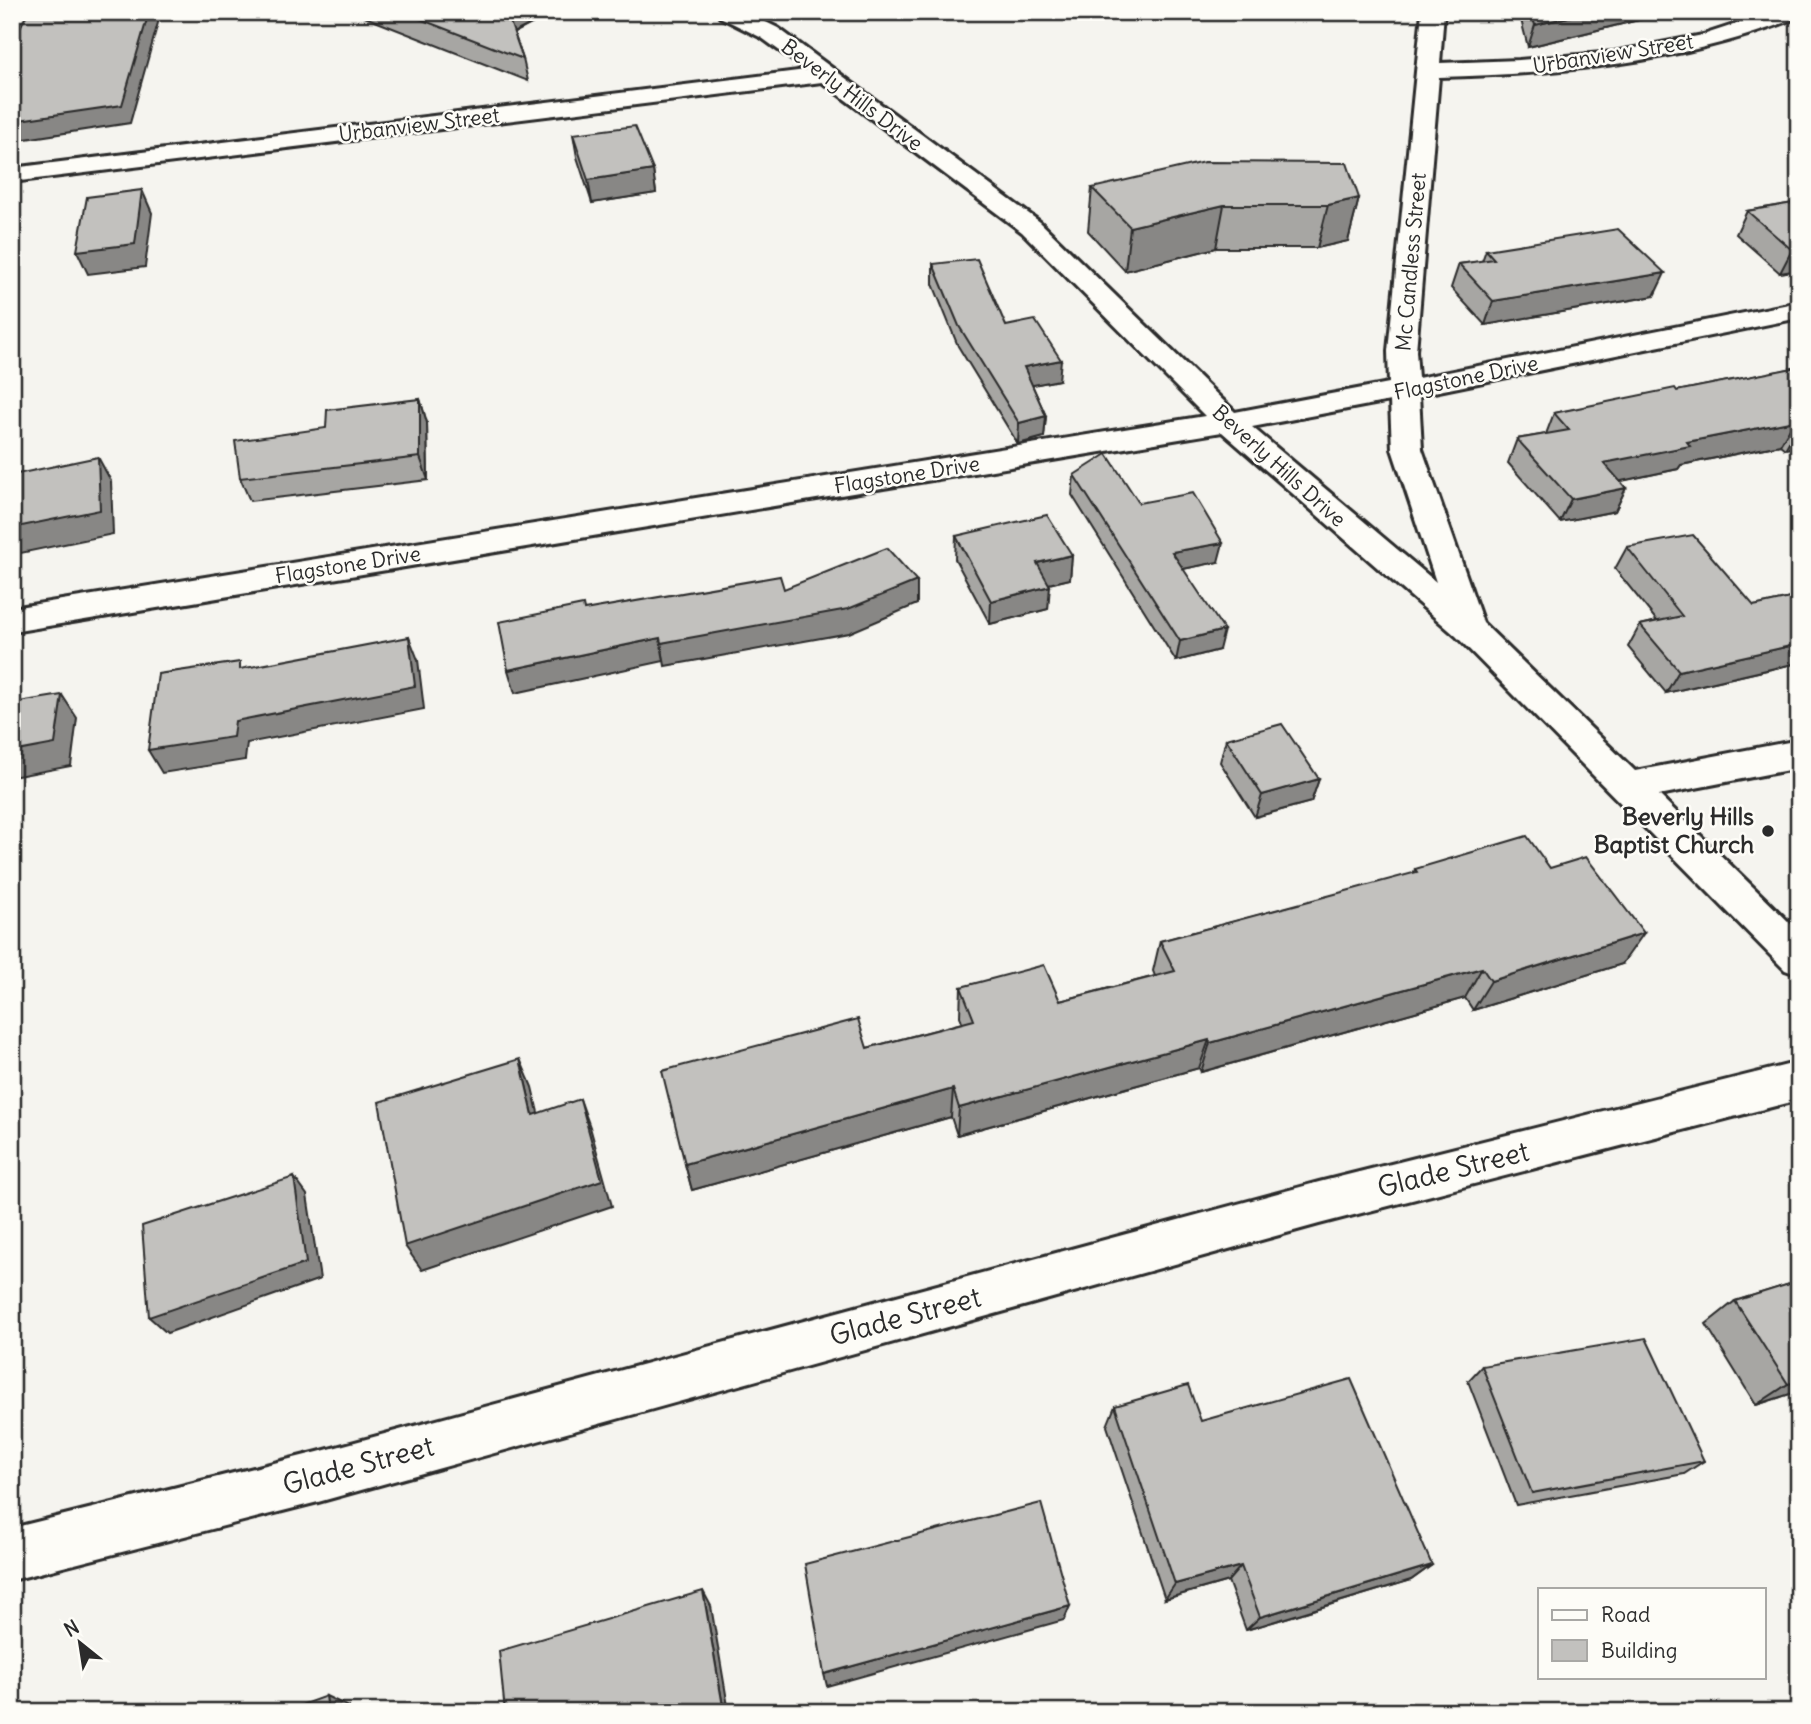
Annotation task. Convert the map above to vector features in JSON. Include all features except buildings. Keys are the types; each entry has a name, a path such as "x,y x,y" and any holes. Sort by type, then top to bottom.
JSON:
{"street":[{"name":"Beverly Hills Drive","path":"728,12 769,33 1031,227 1228,422 1468,628 1799,958"},
{"name":"Mc Candless Street","path":"1433,12 1402,351 1407,449 1468,628"},
{"name":"Urbanview Street","path":"1429,70 1560,66 1674,47 1736,33 1793,12"},
{"name":"Urbanview Street","path":"12,175 825,75"},
{"name":"Flagstone Drive","path":"12,620 1228,422 1404,391 1799,310"},
{"path":"1628,786 1799,754"},
{"name":"Glade Street","path":"12,1554 318,1477 1319,1203 1799,1081"}],"place":[{"name":"Beverly Hills Baptist Church","path":"1768,831"}]}
